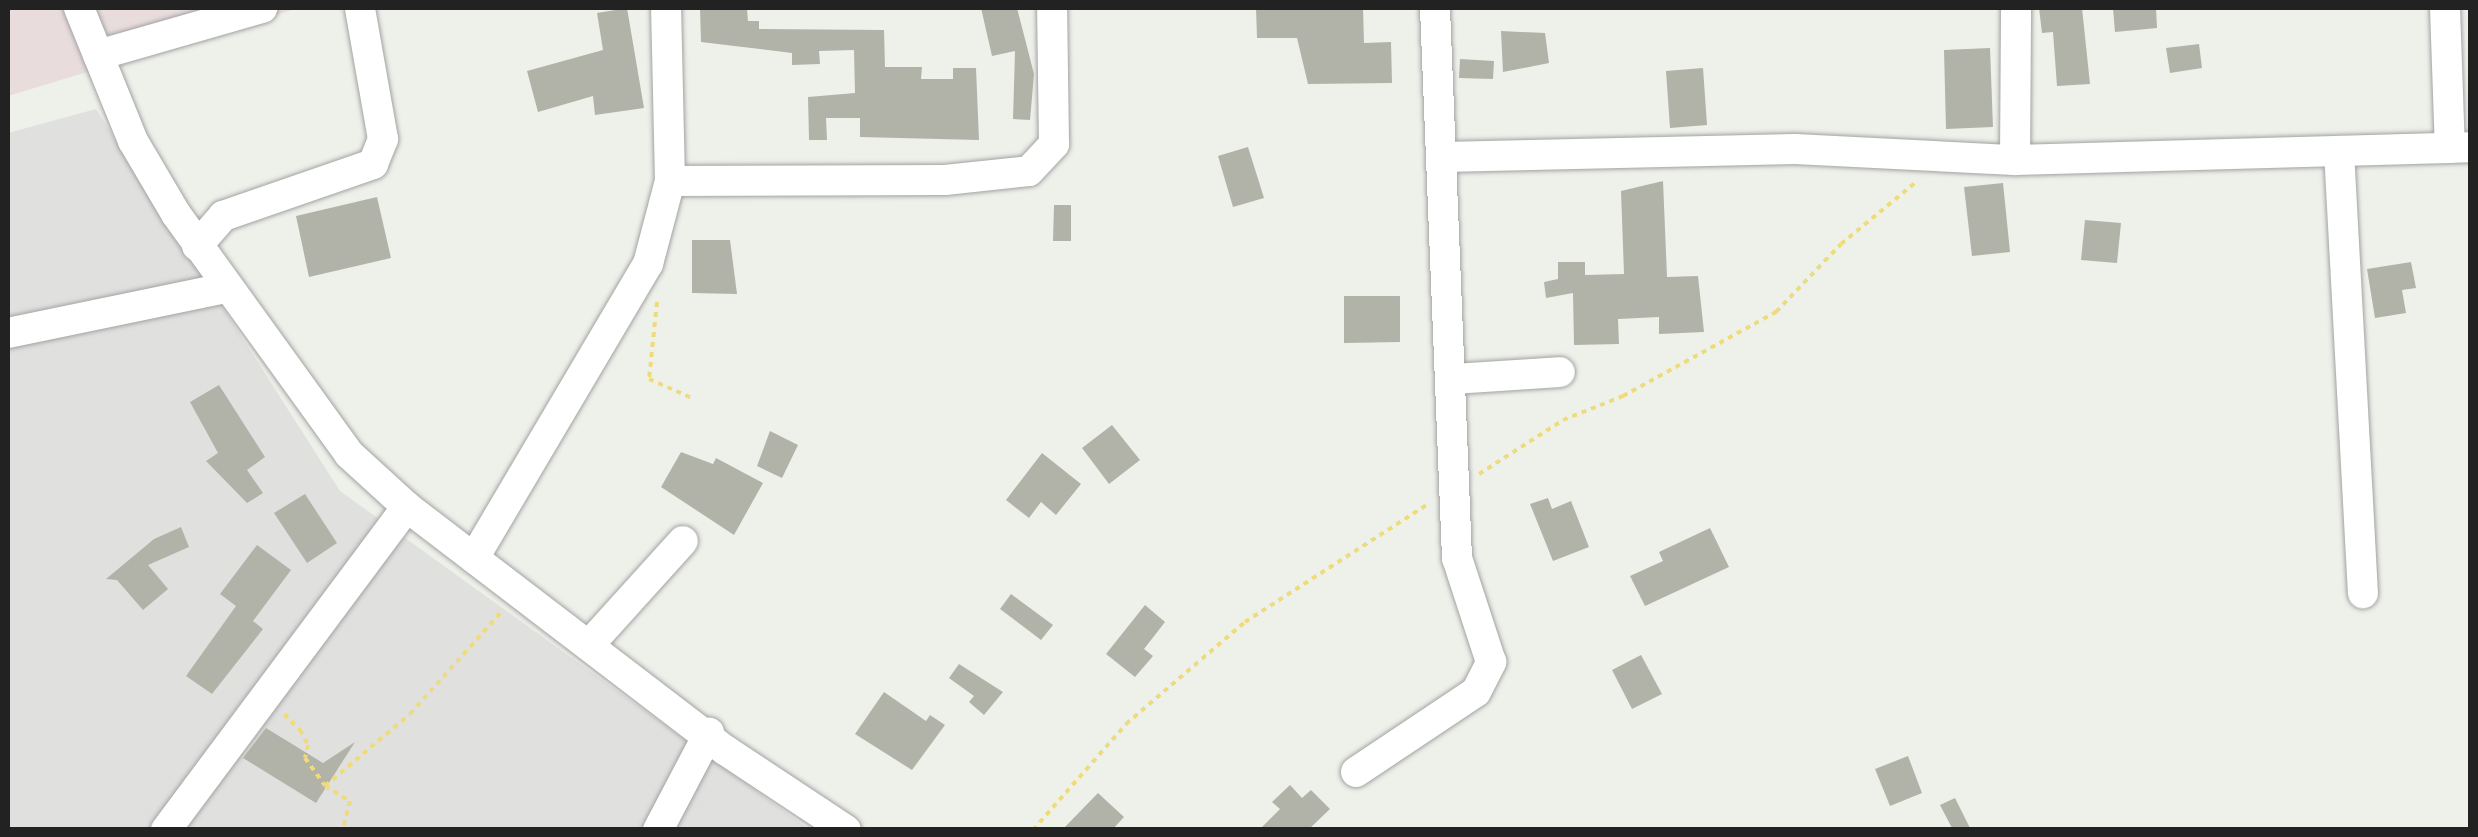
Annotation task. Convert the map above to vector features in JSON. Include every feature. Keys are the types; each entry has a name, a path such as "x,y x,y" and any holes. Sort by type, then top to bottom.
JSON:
{"street":[{"path":"79,8 133,141 226,288 349,454 407,507 474,558 708,733 846,830"},
{"path":"98,55 262,8"},
{"path":"198,246 222,216 373,164 383,139 360,8"},
{"path":"474,558 648,264 670,181 666,8"},
{"path":"670,181 945,180 1029,172 1054,144 1052,8"},
{"path":"1356,772 1476,692 1491,662 1457,558 1452,491 1453,379 1435,8"},
{"path":"2015,160 2016,8"},
{"path":"1443,157 1795,149 2015,160 2460,147 2445,8"},
{"path":"2339,151 2362,592"},
{"path":"8,333 226,288"},
{"path":"1453,379 1560,372"},
{"path":"166,830 407,507"},
{"path":"589,645 683,541"},
{"path":"658,830 708,733"}],"path":[{"path":"1033,830 1126,724 1245,622 1563,420 1623,396 1776,312 1854,232 1956,157"},
{"path":"648,264 658,298 649,379 692,398"},
{"path":"324,786 410,714 519,592"},
{"path":"266,697 300,730 308,745 304,758 324,786 350,800 343,830"}],"shaded area":[{"path":"8,8 299,8 8,96"},
{"path":"96,109 340,491 809,829 8,830 8,133"}],"building":[{"path":"627,8 644,108 595,115 593,96 538,112 527,71 603,50 597,13"},
{"path":"700,8 747,8 748,21 759,21 759,29 884,30 885,67 922,67 921,79 953,79 953,68 976,68 979,140 860,137 860,118 826,118 827,140 809,140 808,97 855,93 854,50 819,51 820,64 792,65 792,53 701,42"},
{"path":"981,8 1017,8 1034,74 1030,120 1013,119 1015,51 992,56"},
{"path":"1256,8 1363,8 1364,43 1391,42 1392,83 1308,84 1297,38 1257,38"},
{"path":"2039,8 2082,8 2090,84 2057,86 2053,32 2042,33"},
{"path":"2113,8 2156,8 2157,28 2115,32"},
{"path":"1501,31 1545,33 1549,63 1503,72"},
{"path":"2199,44 2202,68 2170,73 2166,48"},
{"path":"1990,48 1993,127 1946,129 1944,50"},
{"path":"1460,59 1494,61 1493,79 1459,78"},
{"path":"1703,68 1707,125 1670,128 1666,71"},
{"path":"1248,147 1264,198 1233,207 1218,156"},
{"path":"1663,181 1667,277 1698,276 1704,332 1659,334 1659,317 1618,319 1619,344 1574,345 1573,293 1546,298 1544,282 1558,279 1558,262 1585,262 1585,275 1624,274 1621,191"},
{"path":"2003,183 2010,252 1972,256 1964,187"},
{"path":"377,197 391,258 309,277 296,216"},
{"path":"1054,205 1071,205 1071,241 1053,241"},
{"path":"2085,220 2121,223 2117,263 2081,260"},
{"path":"692,240 730,240 737,294 692,293"},
{"path":"2411,262 2416,288 2402,290 2406,313 2375,318 2367,269"},
{"path":"1344,296 1400,296 1400,342 1344,343"},
{"path":"219,385 265,457 247,470 263,493 247,503 206,461 218,453 190,402"},
{"path":"1112,425 1140,460 1109,484 1082,448"},
{"path":"770,431 798,445 782,478 757,466"},
{"path":"681,452 713,464 716,458 763,483 734,535 661,487"},
{"path":"1042,453 1081,484 1056,515 1041,502 1029,518 1006,500"},
{"path":"305,494 337,543 307,563 274,513"},
{"path":"1548,498 1552,509 1571,501 1589,547 1553,561 1530,504"},
{"path":"181,527 189,547 148,565 168,589 143,610 117,580 106,579 154,539"},
{"path":"1710,528 1729,567 1645,606 1630,576 1663,561 1659,552"},
{"path":"257,545 291,570 253,621 263,629 212,694 186,676 236,606 220,594"},
{"path":"1011,594 1053,625 1041,640 1000,609"},
{"path":"1145,605 1165,622 1144,649 1153,656 1135,677 1106,654"},
{"path":"1641,655 1662,694 1632,709 1612,670"},
{"path":"959,664 1003,692 984,715 969,702 974,696 949,678"},
{"path":"884,692 926,721 930,715 945,725 912,770 855,734"},
{"path":"266,728 323,763 355,742 316,803 243,758"},
{"path":"1908,756 1922,793 1890,806 1875,769"},
{"path":"1290,785 1302,798 1311,790 1330,809 1308,830 1259,830 1280,809 1272,802"},
{"path":"1098,793 1124,817 1112,830 1062,830"},
{"path":"1955,798 1971,830 1953,830 1940,805"}]}
